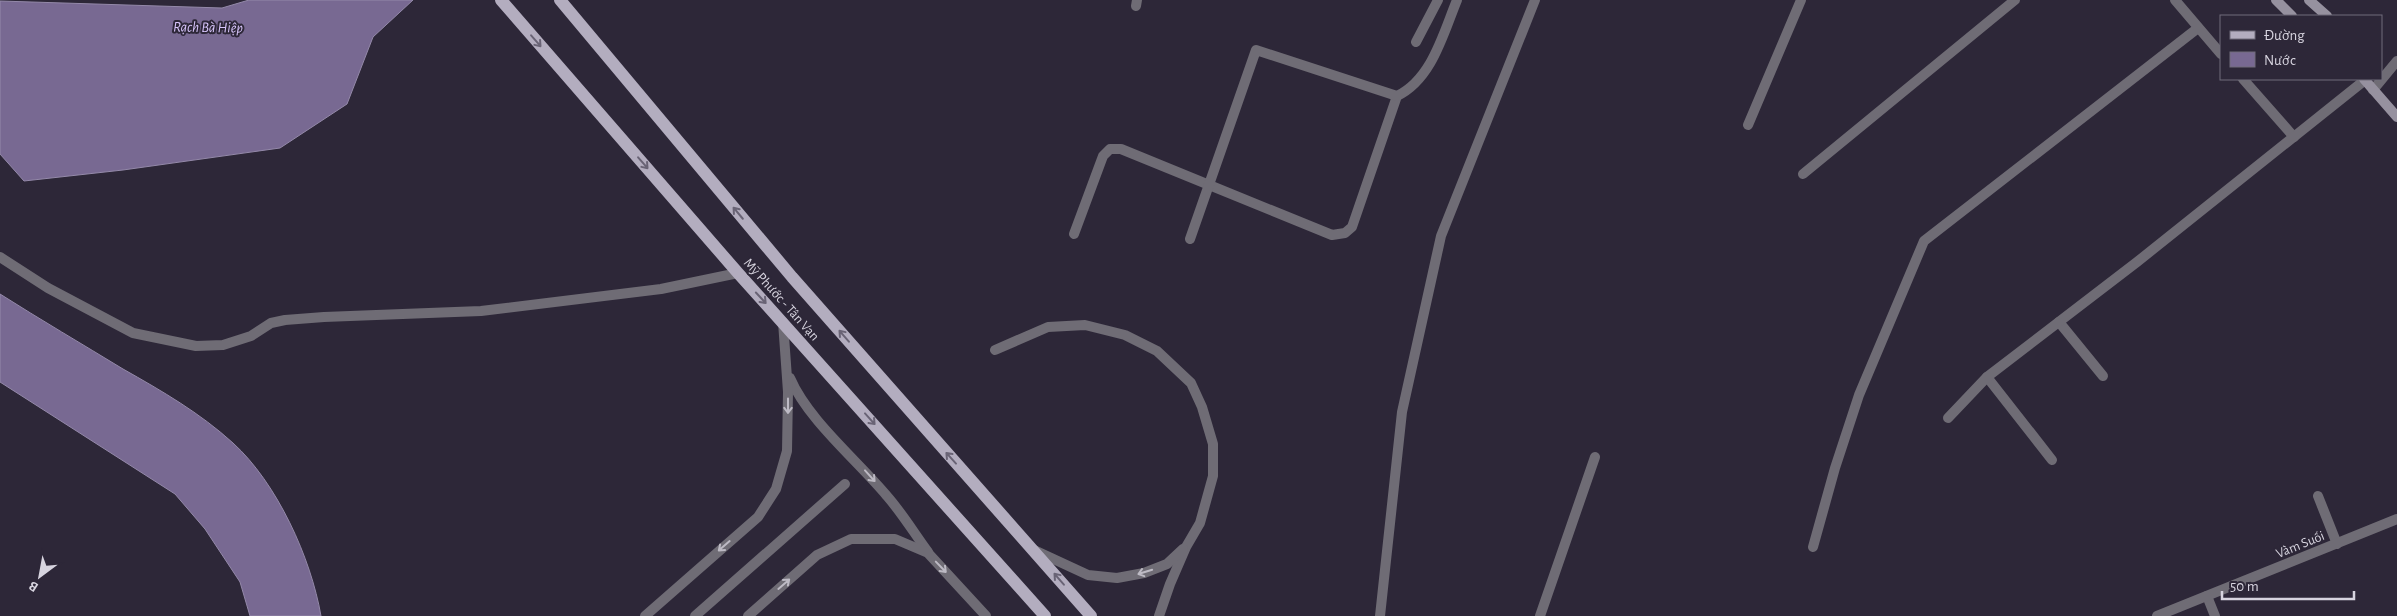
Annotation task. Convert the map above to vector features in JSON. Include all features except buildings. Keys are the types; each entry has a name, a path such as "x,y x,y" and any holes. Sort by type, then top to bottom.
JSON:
{"main road":[{"name":"Mỹ Phước - Tân Vạn","path":"560,0 792,277 1091,616"},
{"path":"2276,0 2291,15"},
{"path":"2309,0 2325,15"},
{"name":"Mỹ Phước - Tân Vạn","path":"502,2 738,273 1045,616"},
{"path":"2364,80 2397,117"}],"street":[{"path":"1416,42 1438,0"},
{"path":"1190,240 1256,50 1397,96 1411,90 1428,67 1457,0"},
{"path":"1380,616 1402,412 1441,236 1534,0"},
{"path":"1748,125 1801,0"},
{"path":"1803,174 2015,0"},
{"path":"2175,0 2220,53"},
{"path":"1812,546 1834,468 1859,395 1924,241 2198,28"},
{"path":"2382,79 2397,61"},
{"path":"2244,80 2294,137"},
{"path":"1948,418 1987,377 2364,80"},
{"path":"2373,90 2381,80"},
{"path":"1074,234 1103,156 1110,149 1122,149 1332,235 1346,233 1352,227 1397,96"},
{"path":"0,256 48,288 132,333 196,346 232,342 251,336 271,323 285,320 324,316 481,311 661,289 738,273"},
{"path":"645,616 758,517 776,489 787,451 786,370 783,322"},
{"path":"2059,322 2102,376"},
{"path":"995,350 1048,327 1085,325 1125,335 1157,352 1191,383 1202,407 1213,444 1213,476 1200,523 1186,547 1159,616"},
{"path":"786,370 795,390 808,408 888,497 928,553 986,616"},
{"path":"1987,377 2052,460"},
{"path":"1540,616 1595,457"},
{"path":"695,616 845,484"},
{"path":"2318,496 2337,544"},
{"name":"Vàm Suối","path":"2157,616 2397,519"},
{"path":"748,616 817,554 851,539 895,539 928,553"},
{"path":"1032,549 1088,575 1117,578 1144,574 1166,564 1186,547"},
{"path":"2207,596 2215,616"}],"water":[{"name":"Rạch Bà Hiệp","path":"249,0 413,0 373,37 347,104 280,148 123,170 24,181 0,154 0,1 222,8"},
{"path":"0,294 180,403 233,443 264,479 290,523 309,570 321,616 250,616 240,582 205,529 175,494 0,382"}]}
